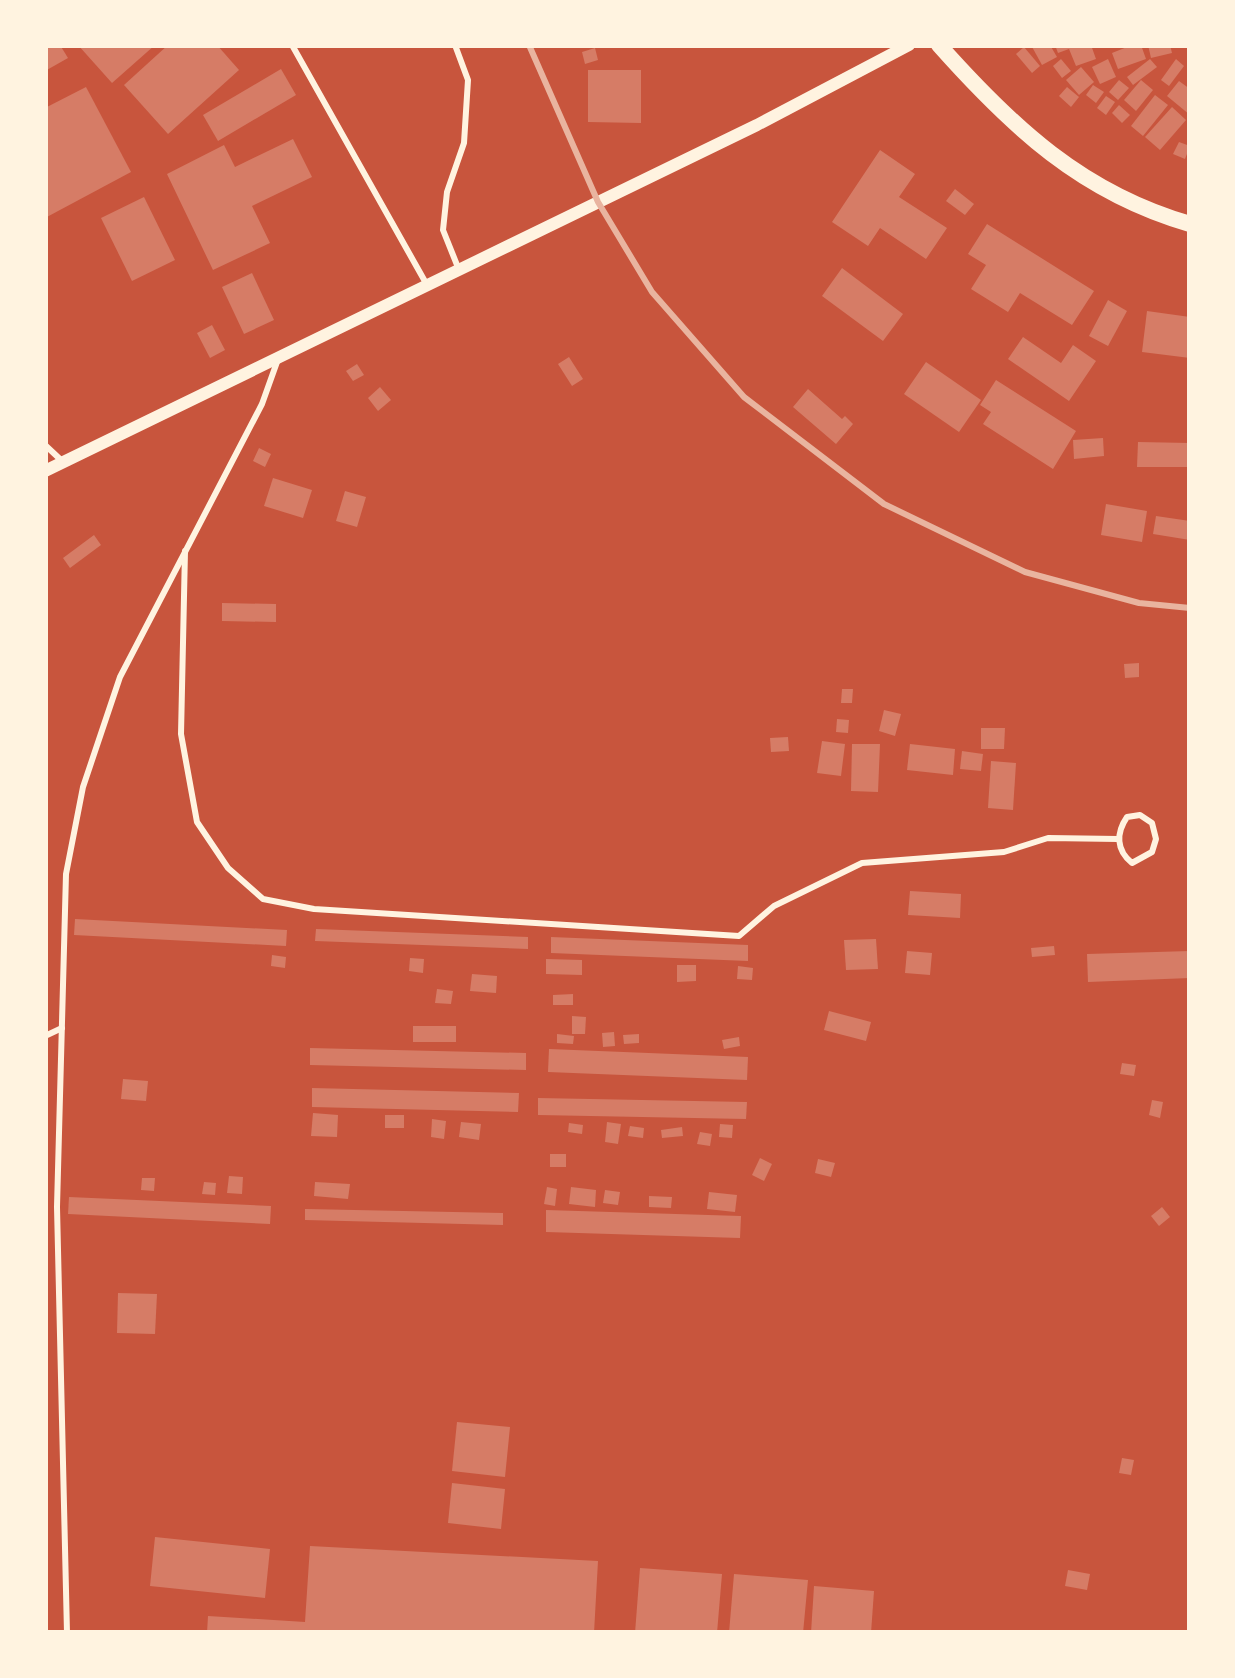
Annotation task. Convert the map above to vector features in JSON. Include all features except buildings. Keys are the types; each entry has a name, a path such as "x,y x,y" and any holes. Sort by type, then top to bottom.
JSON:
{"street":[{"path":"45,471 757,125 909,45"},
{"path":"939,45 1000,113 1073,171 1118,199 1190,224"}],"lane":[{"path":"292,45 427,285"},
{"path":"455,45 468,80 464,143 447,192 443,230 459,270"},
{"path":"67,1633 58,1358 66,874 83,787 120,677 262,404 279,357"},
{"path":"45,446 63,462"},
{"path":"185,548 182,734 197,822 228,868 263,898 314,909 739,936 774,906 862,863 1004,853 1048,838 1118,838"},
{"path":"1140,815 1152,823 1156,839 1152,852 1132,862 1123,855 1118,838 1127,817 1140,815"},
{"path":"45,1036 62,1028"}],"railway":[{"path":"529,45 598,202 652,292 744,397 884,504 1025,572 1139,603 1190,608"}]}
